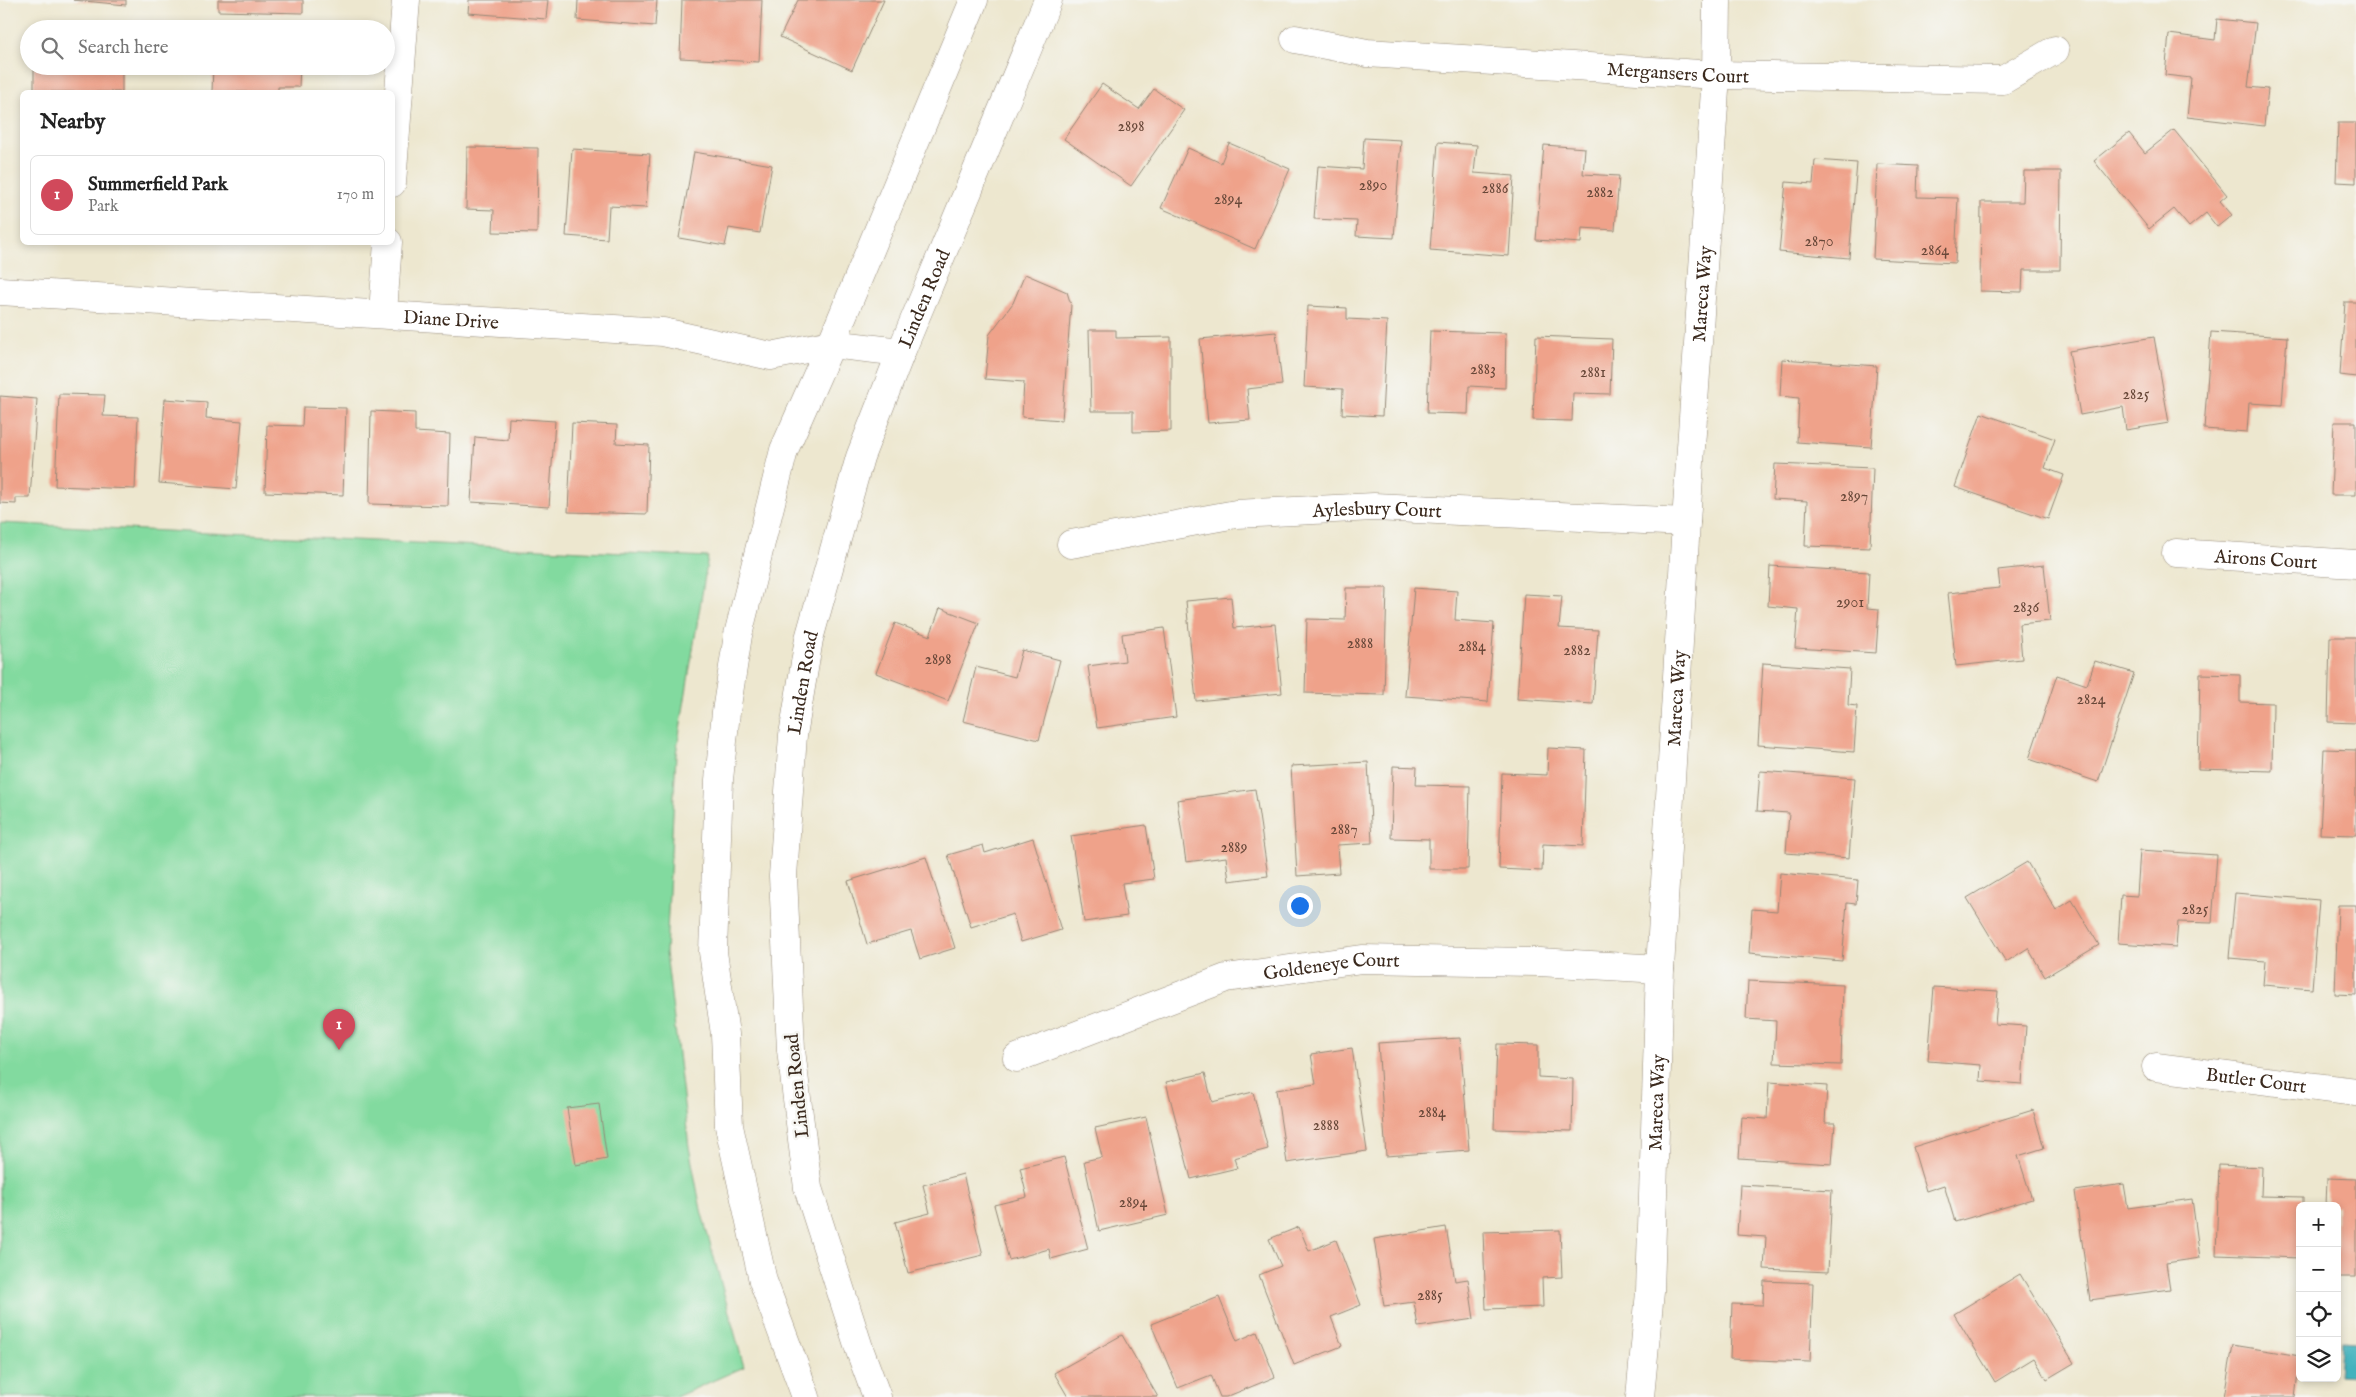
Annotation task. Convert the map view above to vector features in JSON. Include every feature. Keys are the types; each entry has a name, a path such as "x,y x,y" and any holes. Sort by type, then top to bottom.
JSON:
{"street":[{"path":"395,144 406,0"},
{"path":"806,1397 763,1281 729,1126 725,1034 713,952 715,847 720,770 738,635 784,450 831,344 974,0"},
{"name":"Linden Road","path":"877,1397 860,1351 808,1188 791,1050 783,876 793,735 809,639 860,457 900,352 1048,0"},
{"name":"Mareca Way","path":"1640,1397 1650,1292 1660,969 1686,522 1716,76 1717,0"},
{"name":"Mergansers Court","path":"1295,39 1367,53 1716,76 2003,80 2055,50"},
{"path":"383,313 388,245"},
{"name":"Diane Drive","path":"0,291 383,313 662,332 771,356 831,344 900,352"},
{"name":"Aylesbury Court","path":"1071,544 1236,514 1374,507 1686,522"},
{"name":"Airons Court","path":"2176,553 2356,564"},
{"name":"Goldeneye Court","path":"1017,1058 1226,978 1362,959 1539,962 1660,969"},
{"name":"Butler Court","path":"2156,1067 2356,1092"}],"green space":[{"path":"0,523 708,557 676,754 666,952 689,1147 701,1210 744,1367 676,1397 0,1397"}],"water":[{"path":"2341,1342 2356,1343 2356,1377 2341,1376"}],"building":[{"path":"73,0 126,0 126,5"},
{"path":"218,0 303,0 303,13 218,11"},
{"path":"469,0 548,0 546,19 468,13"},
{"path":"578,0 657,0 655,26 577,20"},
{"path":"682,0 762,0 759,62 680,58"},
{"path":"798,0 884,0 852,70 780,37"},
{"path":"2217,19 2256,23 2248,87 2268,89 2264,126 2187,117 2191,78 2165,75 2169,34 2215,40"},
{"path":"34,75 122,75 122,90 34,90"},
{"path":"213,75 300,75 299,87 278,87 278,90 212,90"},
{"path":"1102,84 1139,109 1154,89 1184,110 1131,186 1064,139"},
{"path":"2338,123 2356,123 2356,183 2336,182"},
{"path":"2174,130 2227,195 2220,201 2232,215 2217,227 2206,213 2189,227 2174,209 2149,229 2094,161 2129,133 2145,153"},
{"path":"1364,138 1401,140 1394,238 1356,236 1357,221 1314,219 1318,166 1362,169"},
{"path":"1438,142 1477,145 1474,173 1514,176 1509,256 1430,250"},
{"path":"1229,143 1290,169 1255,249 1161,208 1188,148 1221,163"},
{"path":"1544,145 1585,148 1583,174 1619,176 1615,230 1582,228 1581,243 1536,240"},
{"path":"467,147 538,148 537,233 493,232 494,210 466,209"},
{"path":"572,149 650,154 646,208 609,206 607,239 566,236"},
{"path":"694,152 772,165 760,233 729,228 725,246 679,238"},
{"path":"1815,160 1857,163 1849,258 1779,252 1786,182 1813,184"},
{"path":"1877,164 1918,166 1917,197 1958,198 1955,263 1873,259"},
{"path":"2024,171 2061,171 2060,270 2023,270 2022,292 1980,291 1981,202 2023,202"},
{"path":"1025,274 1067,292 1071,305 1062,420 1022,417 1024,382 985,379 989,335 1013,303"},
{"path":"2345,302 2356,302 2356,377 2340,375"},
{"path":"1308,306 1347,308 1347,319 1387,321 1382,416 1342,414 1343,389 1304,387"},
{"path":"1089,330 1116,330 1116,338 1171,337 1171,431 1133,432 1133,411 1091,411"},
{"path":"1430,331 1506,333 1505,388 1469,386 1468,414 1427,413"},
{"path":"1276,332 1282,385 1247,389 1250,420 1208,423 1200,339"},
{"path":"2211,332 2287,337 2282,405 2249,403 2247,432 2204,429"},
{"path":"1536,336 1612,339 1610,394 1573,393 1572,421 1533,420"},
{"path":"2154,337 2169,423 2126,430 2123,407 2080,415 2069,351"},
{"path":"1782,359 1877,366 1871,447 1797,442 1799,398 1780,396"},
{"path":"59,394 105,395 103,416 138,417 135,489 55,486"},
{"path":"0,396 37,399 30,498 16,498 16,504 0,503"},
{"path":"165,399 207,402 206,418 242,421 236,489 159,483"},
{"path":"303,407 346,408 343,495 265,492 267,425 302,426"},
{"path":"371,411 415,413 415,432 450,434 448,506 369,504"},
{"path":"1981,413 2055,439 2045,468 2064,475 2048,519 1955,487"},
{"path":"509,418 555,421 549,507 471,502 475,437 508,440"},
{"path":"2334,422 2356,422 2356,495 2331,495"},
{"path":"572,423 617,425 616,443 649,445 647,514 568,512"},
{"path":"1775,464 1873,468 1870,548 1805,546 1807,501 1773,499"},
{"path":"2044,565 2050,621 2019,624 2022,659 1956,666 1948,593 2000,588 1998,570"},
{"path":"1770,566 1869,572 1867,608 1879,609 1876,653 1795,648 1798,609 1768,606"},
{"path":"1346,588 1387,588 1384,695 1305,693 1307,619 1345,620"},
{"path":"1414,588 1457,591 1455,620 1494,623 1488,702 1405,696"},
{"path":"1524,594 1562,596 1559,628 1598,630 1593,704 1517,699"},
{"path":"1231,597 1234,628 1275,624 1282,693 1196,701 1186,601"},
{"path":"940,608 979,623 948,701 876,673 895,623 930,636"},
{"path":"1164,628 1176,717 1097,728 1088,666 1125,661 1122,634"},
{"path":"2330,637 2356,637 2356,723 2328,722"},
{"path":"1022,650 1060,660 1039,740 963,721 976,667 1015,677"},
{"path":"2095,661 2134,673 2098,782 2029,759 2057,675 2087,685"},
{"path":"1763,663 1850,669 1848,705 1857,706 1854,752 1758,745"},
{"path":"2200,674 2240,675 2240,702 2273,703 2272,771 2198,769"},
{"path":"1548,748 1586,750 1583,846 1543,844 1542,871 1499,869 1502,773 1547,775"},
{"path":"2324,749 2356,750 2356,835 2320,834"},
{"path":"1368,762 1372,843 1337,845 1339,873 1297,876 1291,766"},
{"path":"1393,766 1417,767 1416,785 1470,786 1468,869 1429,869 1429,839 1391,838"},
{"path":"1760,771 1855,778 1849,858 1786,853 1789,813 1757,811"},
{"path":"1255,789 1268,876 1229,881 1226,857 1186,862 1177,800"},
{"path":"1146,825 1154,879 1122,883 1127,916 1084,922 1071,836"},
{"path":"1033,838 1061,930 1021,942 1013,914 971,927 948,855 983,845 985,853"},
{"path":"2140,850 2217,855 2212,923 2178,922 2176,947 2118,943 2121,895 2137,896"},
{"path":"926,857 955,948 920,959 911,931 867,944 848,881"},
{"path":"2027,862 2056,910 2072,900 2099,945 2045,977 2028,948 2006,962 1967,898"},
{"path":"1780,873 1858,880 1856,904 1847,903 1842,961 1749,953 1752,909 1777,911"},
{"path":"2235,893 2319,900 2312,989 2263,985 2265,961 2229,958"},
{"path":"2338,905 2356,905 2356,995 2335,994"},
{"path":"1748,981 1843,985 1841,1065 1774,1063 1776,1021 1746,1019"},
{"path":"1934,987 1998,991 1995,1024 2026,1026 2022,1084 1980,1081 1981,1065 1928,1061"},
{"path":"1460,1038 1469,1150 1386,1156 1378,1043"},
{"path":"1497,1044 1538,1045 1538,1077 1573,1079 1572,1131 1494,1129"},
{"path":"1352,1048 1367,1151 1287,1163 1276,1090 1316,1084 1311,1054"},
{"path":"1205,1073 1212,1102 1253,1092 1268,1149 1234,1158 1237,1168 1191,1179 1166,1082"},
{"path":"1769,1082 1827,1086 1825,1123 1835,1123 1832,1164 1739,1158 1742,1117 1767,1119"},
{"path":"599,1104 607,1159 576,1165 567,1108"},
{"path":"2033,1110 2044,1148 2018,1156 2032,1199 1955,1222 1944,1185 1926,1191 1913,1147"},
{"path":"1146,1117 1168,1215 1099,1231 1084,1161 1102,1157 1095,1128"},
{"path":"1064,1157 1088,1249 1051,1259 1049,1249 1009,1260 994,1205 1027,1197 1020,1168"},
{"path":"2219,1165 2262,1167 2261,1196 2303,1197 2303,1202 2296,1202 2296,1258 2216,1255"},
{"path":"963,1174 983,1255 908,1273 895,1222 930,1213 923,1185"},
{"path":"2327,1178 2356,1179 2356,1277 2341,1277 2341,1202 2326,1202"},
{"path":"2124,1184 2128,1208 2192,1199 2200,1258 2166,1263 2170,1289 2090,1300 2075,1191"},
{"path":"1740,1185 1832,1190 1828,1272 1764,1269 1766,1237 1737,1235"},
{"path":"1299,1227 1309,1251 1336,1240 1361,1305 1331,1317 1342,1346 1294,1365 1259,1275 1281,1266 1269,1239"},
{"path":"1446,1227 1455,1281 1468,1279 1474,1319 1418,1327 1414,1302 1384,1306 1374,1239"},
{"path":"1560,1230 1562,1277 1542,1278 1543,1307 1486,1309 1483,1232"},
{"path":"2020,1274 2074,1363 2047,1379 2034,1358 1995,1382 1954,1314"},
{"path":"1764,1281 1813,1283 1810,1362 1730,1359 1732,1304 1763,1305"},
{"path":"1219,1297 1237,1341 1257,1332 1275,1377 1226,1397 1220,1397 1211,1375 1178,1388 1151,1324"},
{"path":"1122,1335 1158,1397 1068,1397 1054,1373"},
{"path":"2233,1345 2296,1355 2295,1397 2224,1397"}],"place":[{"name":"Summerfield Park","path":"339,1050"}]}
